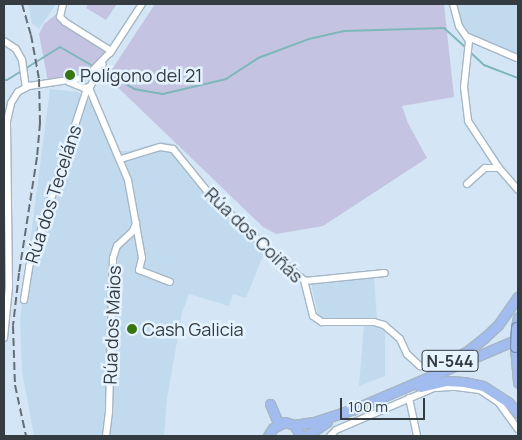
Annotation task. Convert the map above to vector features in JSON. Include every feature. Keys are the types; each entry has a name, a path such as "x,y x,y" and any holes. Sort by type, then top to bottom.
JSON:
{"highway":[{"name":"N-544","path":"306,436 317,427 466,352 498,325 518,296"},
{"path":"518,317 516,327 518,357"},
{"name":"N-544","path":"365,404 517,343"},
{"path":"517,343 518,383"},
{"name":"N-544","path":"365,404 430,384 447,381 483,386 497,394 518,413"},
{"path":"268,436 278,423 270,404"},
{"name":"N-544","path":"278,423 285,422 294,425 314,422 352,410"},
{"path":"294,425 301,436"}],"street":[{"path":"63,4 60,17 65,22 111,51"},
{"path":"4,338 9,287 7,121 11,103 18,92 46,82 85,83 94,81 142,4"},
{"path":"452,4 460,26 468,37 517,58"},
{"path":"468,37 469,48 464,87 468,121 499,168 518,190"},
{"path":"4,41 16,49 22,60 26,88"},
{"path":"85,83 111,51"},
{"path":"85,83 121,159 128,180 142,258 139,270 170,282"},
{"name":"Rúa dos Teceláns","path":"24,300 29,267 85,83"},
{"name":"Rúa dos Coiñás","path":"121,159 160,147 173,150 211,196 305,282 313,316 322,322 374,322 384,325 400,339 407,354 420,366"},
{"path":"467,184 485,168 499,168"},
{"name":"Rúa dos Maios","path":"106,436 109,411 113,258 117,246 133,231 136,221"},
{"path":"305,282 385,273"},
{"path":"330,436 336,430 434,388 456,386 480,390 499,403 518,429"},
{"path":"409,398 417,436"}],"shaded area":[{"path":"28,4 56,4 39,29 32,23"},
{"path":"88,4 117,4 106,20 86,8"},
{"path":"155,4 444,4 454,97 402,106 408,123 427,158 323,226 276,234 263,227 107,77"},
{"path":"454,4 518,4 518,61 475,43 463,28"},
{"path":"60,11 60,17 111,51 84,76 48,82 39,34 44,24"},
{"path":"50,89 78,92 91,102 120,151 129,151 161,142 170,143 213,191 267,246 246,298 233,294 229,306 189,294 182,313 167,399 164,436 34,436 22,371 20,319"},
{"path":"374,276 377,320 326,320 318,315 311,283"},
{"path":"364,323 385,327 385,376 359,386"}],"waterway":[{"path":"102,71 134,89 163,94 226,79 258,58 309,39 344,31 444,28 467,49"},
{"path":"4,80 7,80 60,47 93,66"},
{"path":"470,52 484,65 518,78"}],"railway":[{"path":"22,4 31,35 39,79 40,123 37,157 19,273 13,326 15,385 26,436"}],"place":[{"name":"Polígono del 21","path":"70,75"},
{"name":"Cash Galicia","path":"132,329"}]}
